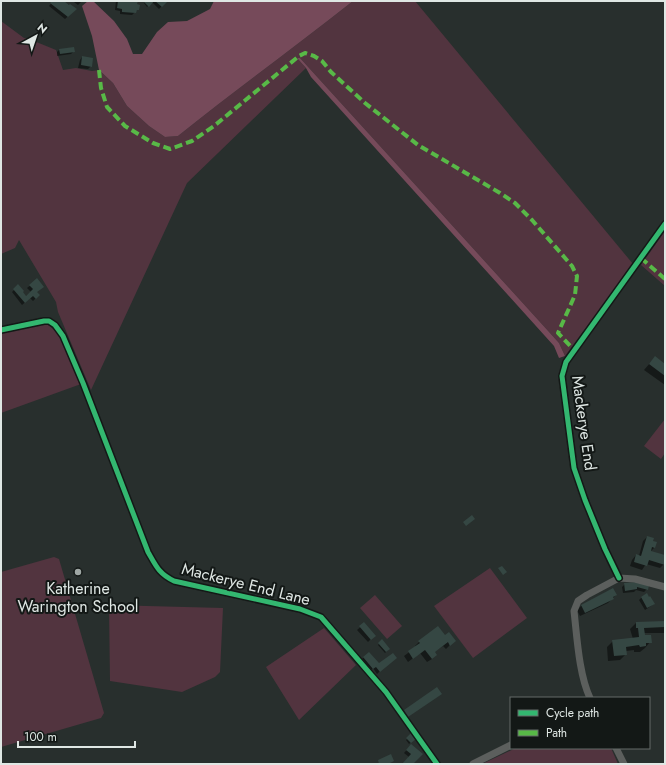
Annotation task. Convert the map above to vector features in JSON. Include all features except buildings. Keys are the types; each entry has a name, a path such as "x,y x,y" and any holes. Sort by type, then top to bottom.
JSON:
{"street":[{"name":"Mackerye End","path":"620,578 588,507 574,468 562,376 566,362 570,356 665,224"},
{"name":"Mackerye End Lane","path":"1,330 49,321 55,325 63,336 84,383 148,552 158,570 164,576 174,581 300,609 321,617 386,692 437,764"},
{"path":"590,697 583,676 574,611 578,601 586,595 620,578 635,579 665,587"},
{"path":"473,764 510,746"},
{"path":"616,749 624,764"}],"shaded area":[{"path":"88,1 93,1 114,21 127,39 133,54 142,54 157,32 168,22 187,21 210,9 214,1 353,1 178,136 165,137 149,126 127,106 113,83 99,70 92,36 82,6"},
{"path":"353,1 415,1 633,264 565,356 559,343 300,58 297,58 306,68 187,183 91,390 58,312 56,302 19,240 15,248 1,254 1,21 24,38 56,50 63,70 76,68 92,71 99,70 113,83 127,106 149,126 165,137 178,136"},
{"path":"297,58 300,58 559,343 565,356 559,358 554,346 311,77 306,68"},
{"path":"665,231 665,286 641,265"},
{"path":"46,324 58,334 63,342 81,384 1,413 1,333"},
{"path":"665,419 665,453 661,459 644,446"},
{"path":"54,557 59,559 104,713 101,718 1,747 1,572"},
{"path":"490,568 527,618 473,658 434,606"},
{"path":"375,595 402,626 387,639 360,608"},
{"path":"109,605 223,608 220,672 215,677 182,692 110,681"},
{"path":"324,628 356,665 299,720 266,667"},
{"path":"514,749 611,749 618,764 482,764"}],"marked path":[{"path":"99,70 101,88 107,107 125,126 153,143 170,149 192,141 214,126 299,56 305,53 314,56 322,61 331,72 365,103 418,145 500,193 515,203 532,220 572,266 577,276 575,295 558,333 574,350"},
{"path":"641,258 665,279"}],"cycle path":[{"path":"619,578 605,549 574,468 562,376 566,362 665,224"},
{"path":"1,330 49,321 55,325 63,336 83,383 148,552 161,572 174,581 300,609 321,617 386,692 437,764"}],"place":[{"name":"Katherine Warington School","path":"78,572"}]}
